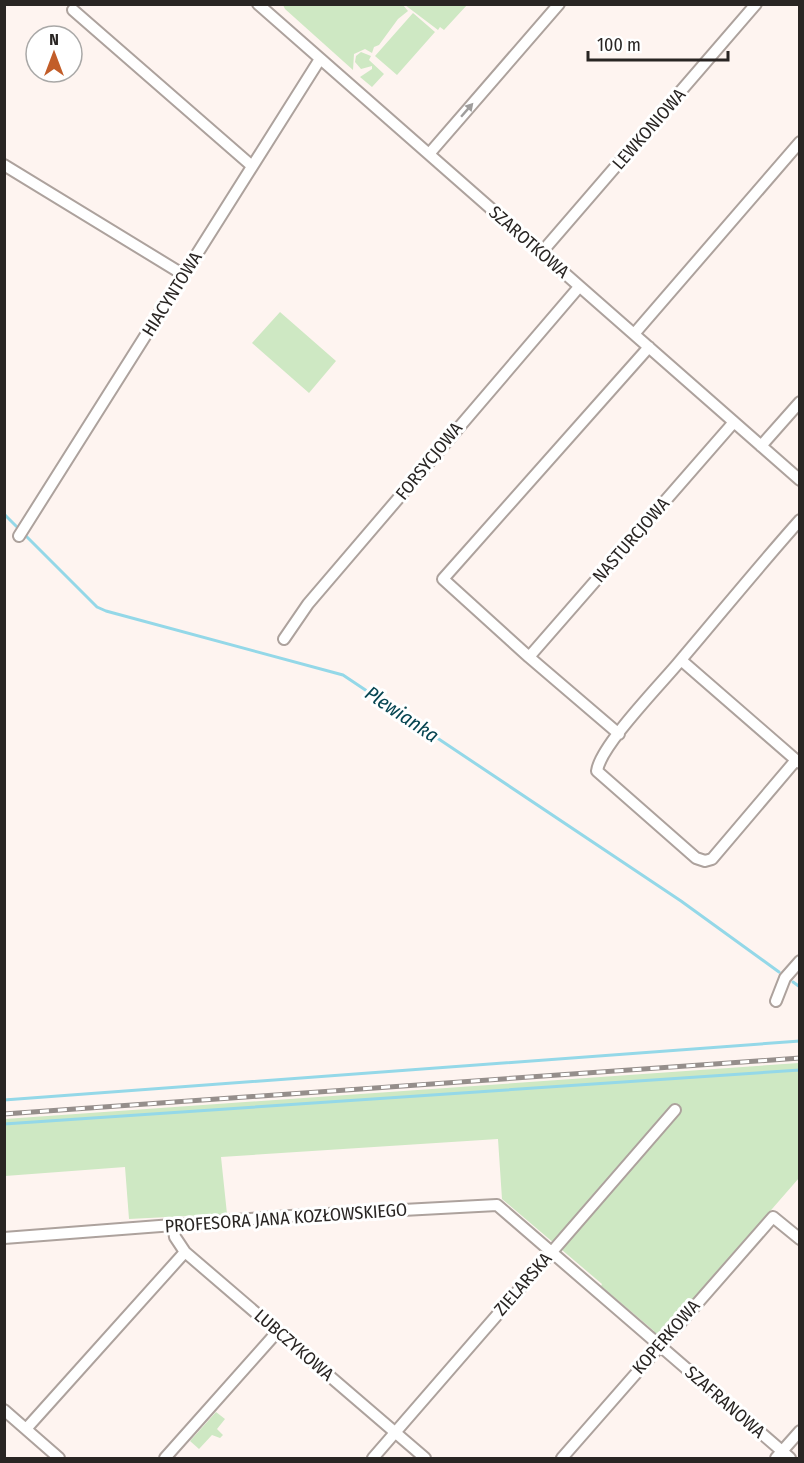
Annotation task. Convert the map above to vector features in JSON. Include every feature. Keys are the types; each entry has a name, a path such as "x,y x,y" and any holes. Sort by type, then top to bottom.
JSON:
{"street":[{"path":"429,154 559,4"},
{"name":"LEWKONIOWA","path":"541,253 756,4"},
{"name":"SZAROTKOWA","path":"260,5 800,480"},
{"path":"73,10 252,166"},
{"name":"HIACYNTOWA","path":"22,533 320,59"},
{"path":"634,334 800,142"},
{"path":"4,165 184,275"},
{"name":"FORSYCJOWA","path":"284,639 308,603 579,286"},
{"path":"619,734 529,657 444,579 648,347"},
{"path":"761,446 800,402"},
{"name":"NASTURCJOWA","path":"529,657 734,422"},
{"path":"681,660 798,762 712,859 701,860 597,771 600,759 720,611 800,520"},
{"path":"776,1001 785,978 800,961"},
{"name":"ZIELARSKA","path":"373,1458 675,1110"},
{"name":"PROFESORA JANA KOZŁOWSKIEGO","path":"4,1238 497,1205 550,1252"},
{"name":"KOPERKOWA","path":"562,1458 773,1217 800,1239"},
{"name":"LUBCZYKOWA","path":"173,1225 175,1237 185,1252 425,1458"},
{"path":"26,1429 185,1252"},
{"name":"SZAFRANOWA","path":"550,1252 659,1345 783,1456"},
{"path":"165,1458 278,1331"},
{"path":"4,1410 59,1458"},
{"path":"783,1456 800,1431"}],"green space":[{"path":"283,5 403,5 408,11 398,19 379,45 374,47 372,53 365,49 354,54 353,70"},
{"path":"405,5 467,5 444,30 440,27 438,30"},
{"path":"413,13 435,32 397,75 375,56"},
{"path":"361,52 371,56 369,60 384,74 372,87 360,77 372,69 372,66 361,69 355,62 356,56"},
{"path":"280,312 336,361 309,393 252,343"},
{"path":"799,1063 799,1178 664,1333 652,1334 654,1331 601,1286 602,1284 502,1199 498,1139 221,1157 227,1214 129,1219 125,1167 5,1176 5,1119"},
{"path":"216,1412 225,1419 217,1429 223,1435 220,1438 212,1435 199,1449 190,1441"}],"waterway":[{"name":"Plewianka","path":"4,514 97,607 343,675 681,901 779,972"},
{"name":"Plewianka","path":"793,982 800,987"},
{"path":"4,1100 800,1041"},
{"path":"4,1124 800,1070"}],"railway":[{"path":"4,1114 800,1058"}]}
